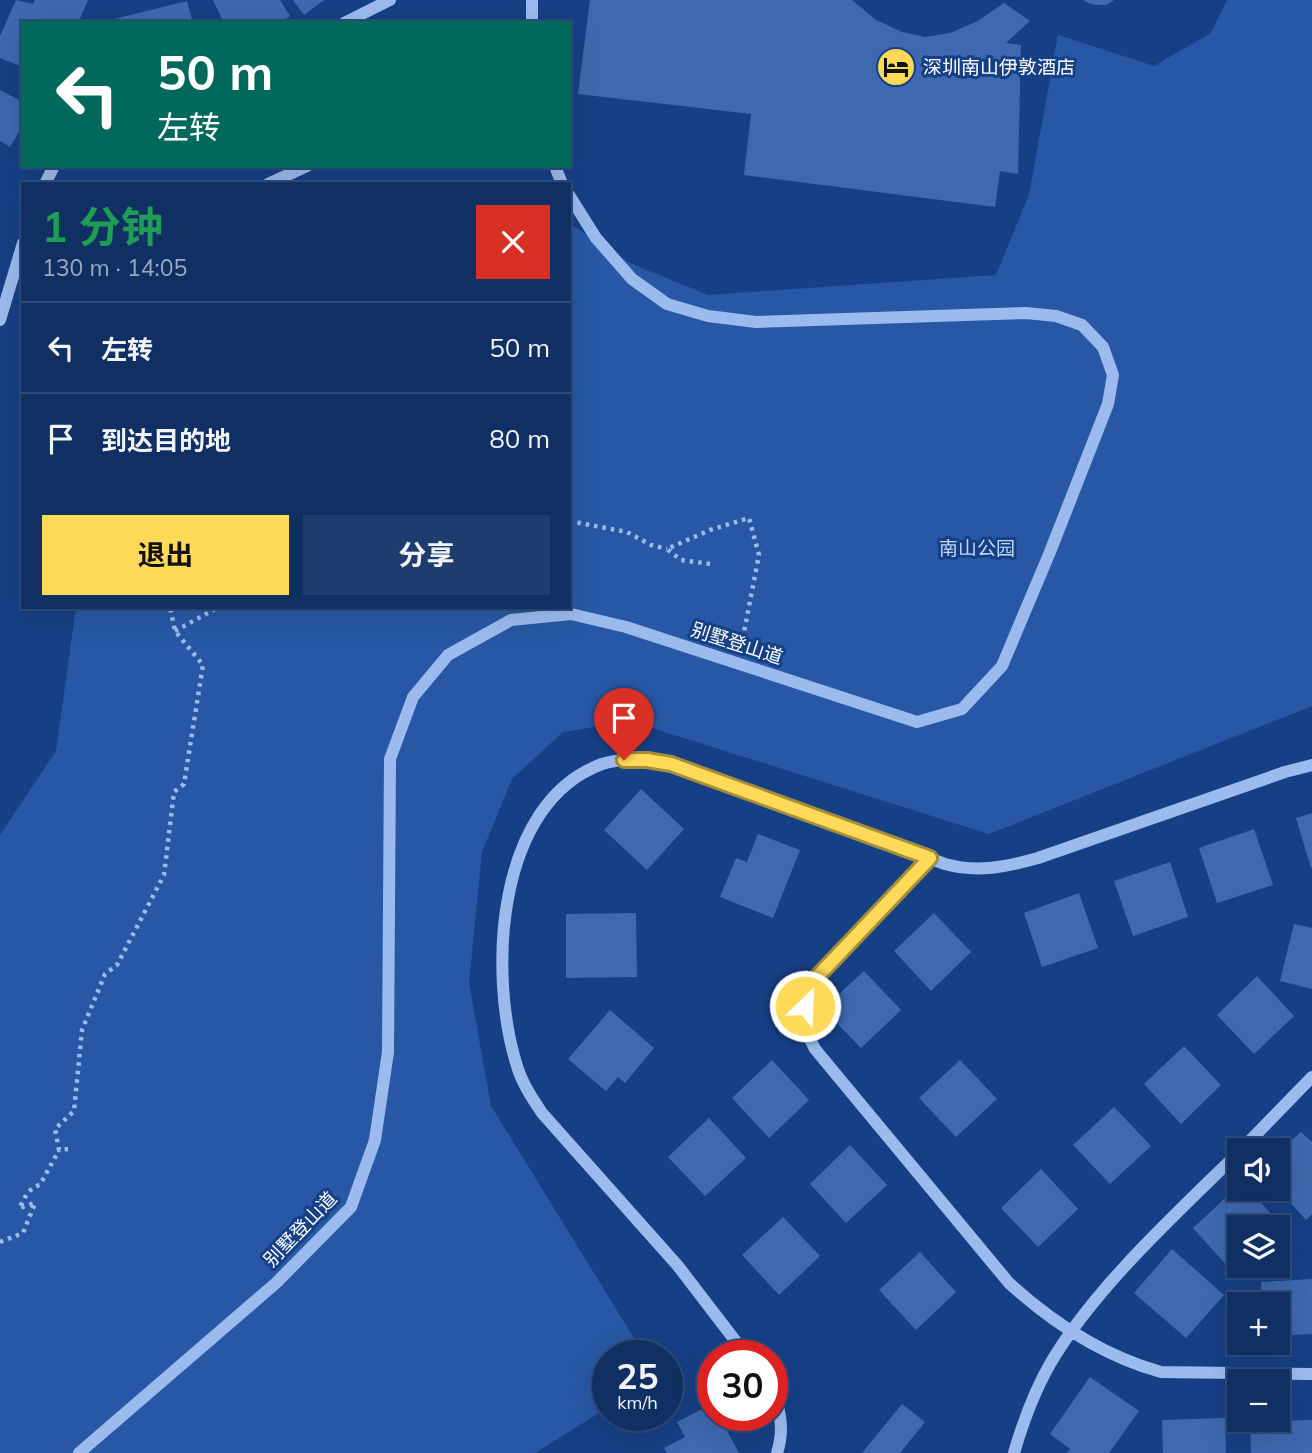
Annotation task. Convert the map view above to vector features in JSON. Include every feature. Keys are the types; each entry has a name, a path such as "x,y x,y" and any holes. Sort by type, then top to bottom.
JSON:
{"street":[{"path":"348,21 390,0"},
{"path":"532,0 532,21"},
{"path":"272,182 303,168"},
{"name":"别墅登山道","path":"79,1453 276,1283 351,1207 375,1140 388,1052 390,758 413,697 448,655 511,620 571,614 626,627 917,722 962,709 1002,666 1050,552 1108,404 1114,375 1103,347 1082,325 1056,316 1026,313 757,322 708,316 667,304 632,279 596,238 571,198"},
{"path":"0,320 21,250"},
{"path":"735,1340 678,1266 542,1113 517,1068 505,1011 502,969 506,912 520,855 547,804 563,787 604,764 624,760 647,760 695,772 930,858 960,868 976,870 1018,864 1312,765"},
{"path":"930,858 816,978 805,1006 804,1020 815,1049 999,1272 1038,1310 1071,1332 1137,1365 1161,1372 1312,1374"},
{"path":"1253,1138 1312,1077"},
{"path":"1014,1453 1026,1414 1050,1364 1071,1332 1152,1239 1227,1164"},
{"path":"777,1453 781,1431"}],"path":[{"path":"667,549 710,530 749,518 759,555 743,637 704,653"},
{"path":"571,521 627,532 651,545 667,549 681,560 710,564"},
{"path":"0,1242 23,1233 35,1203 19,1208 33,1186 40,1185 59,1150 55,1129 74,1111 82,1030 105,974 117,965 163,875 174,792 184,784 203,665 175,631 170,609"},
{"path":"175,631 215,609"},
{"path":"59,1150 68,1149"}],"green space":[{"name":"南山公园","path":"1227,0 1312,0 1312,706 989,834 630,721 563,732 512,779 482,852 469,983 491,1106 635,1340 592,1340 592,1417 535,1453 0,1453 0,835 56,751 76,609 571,609 571,224 630,263 708,295 996,275 1029,195 1058,35 1154,66 1211,33"}],"building":[{"path":"16,0 33,4 35,0 88,0 79,21 21,21 21,66 0,58 0,36"},
{"path":"213,0 280,0 290,16 283,21 223,21"},
{"path":"293,0 324,0 304,15"},
{"path":"590,0 852,0 876,20 902,32 925,37 950,33 976,22 1004,3 1030,21 1006,43 1021,45 1018,174 1000,171 995,207 744,175 751,114 578,94"},
{"path":"1083,0 1114,0 1106,5 1098,5"},
{"path":"187,1 192,21 110,21"},
{"path":"0,90 21,101 21,128 10,147 0,141"},
{"path":"641,789 684,829 647,870 604,830"},
{"path":"1312,813 1312,867 1311,868 1296,818"},
{"path":"1254,829 1273,885 1217,903 1199,848"},
{"path":"758,834 800,850 773,918 720,897 736,858 747,862"},
{"path":"1170,862 1188,917 1133,936 1114,881"},
{"path":"1079,893 1098,948 1042,967 1024,913"},
{"path":"636,913 637,977 566,978 566,914"},
{"path":"934,913 971,952 931,991 894,951"},
{"path":"1294,924 1312,928 1312,989 1280,981"},
{"path":"864,971 901,1010 861,1048 823,1009"},
{"path":"1257,976 1294,1016 1254,1054 1217,1015"},
{"path":"610,1010 654,1048 625,1083 618,1077 606,1091 568,1059"},
{"path":"1184,1046 1221,1085 1181,1124 1144,1084"},
{"path":"772,1060 809,1100 769,1138 732,1098"},
{"path":"960,1060 997,1099 956,1137 919,1098"},
{"path":"1114,1107 1151,1146 1110,1184 1073,1145"},
{"path":"709,1118 746,1158 705,1196 668,1157"},
{"path":"1301,1132 1312,1142 1312,1214 1306,1220 1289,1201 1290,1142"},
{"path":"850,1145 887,1185 846,1223 810,1184"},
{"path":"1041,1169 1078,1209 1038,1247 1001,1208"},
{"path":"1227,1196 1227,1201 1259,1201 1272,1215 1227,1215 1227,1266 1193,1228"},
{"path":"783,1217 820,1256 779,1295 742,1255"},
{"path":"1172,1249 1224,1295 1186,1338 1134,1293"},
{"path":"920,1252 956,1292 916,1330 879,1290"},
{"path":"1312,1279 1312,1334 1290,1335 1290,1292 1261,1292 1261,1282"},
{"path":"1090,1377 1139,1411 1109,1453 1067,1453 1070,1449 1050,1434"},
{"path":"902,1404 925,1422 900,1453 862,1453"},
{"path":"697,1412 697,1431 727,1431 739,1453 667,1453 664,1448 685,1437 682,1431 683,1419"},
{"path":"1225,1418 1226,1453 1163,1453 1162,1420"},
{"path":"1312,1420 1312,1453 1251,1453 1250,1432 1290,1432 1290,1421"}],"place":[{"name":"深圳南山伊敦酒店","path":"896,67"}],"route":[{"path":"624,760 671,764 930,858 816,978 805,1006"}]}
